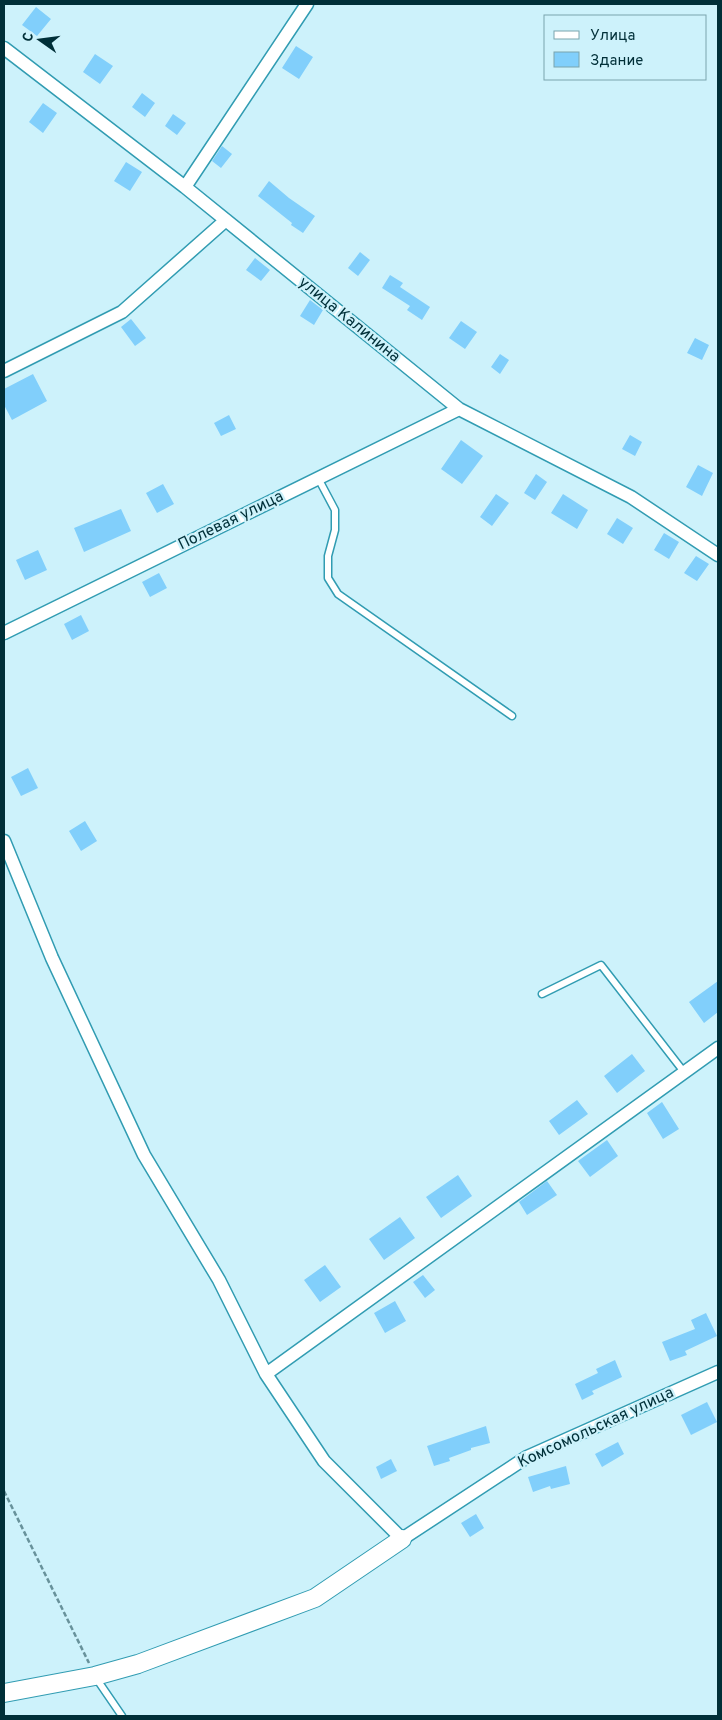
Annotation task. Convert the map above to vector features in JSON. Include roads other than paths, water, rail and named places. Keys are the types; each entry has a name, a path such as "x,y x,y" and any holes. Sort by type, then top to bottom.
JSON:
{"street":[{"path":"185,187 308,4"},
{"name":"улица Калинина","path":"4,48 185,187 459,409 631,497 718,556"},
{"path":"4,371 122,312 226,220"},
{"name":"Полевая улица","path":"4,633 459,409"},
{"path":"4,1693 95,1676 138,1664 315,1598 402,1540 324,1461 266,1374 219,1280 144,1155 52,958 5,848"},
{"path":"266,1374 718,1048"},
{"name":"Комсомольская улица","path":"402,1540 527,1457 718,1372"}],"lane":[{"path":"318,478 335,510 335,530 328,556 328,578 338,594 512,716"},
{"path":"542,994 601,965 684,1072"},
{"path":"95,1676 122,1716"}]}
